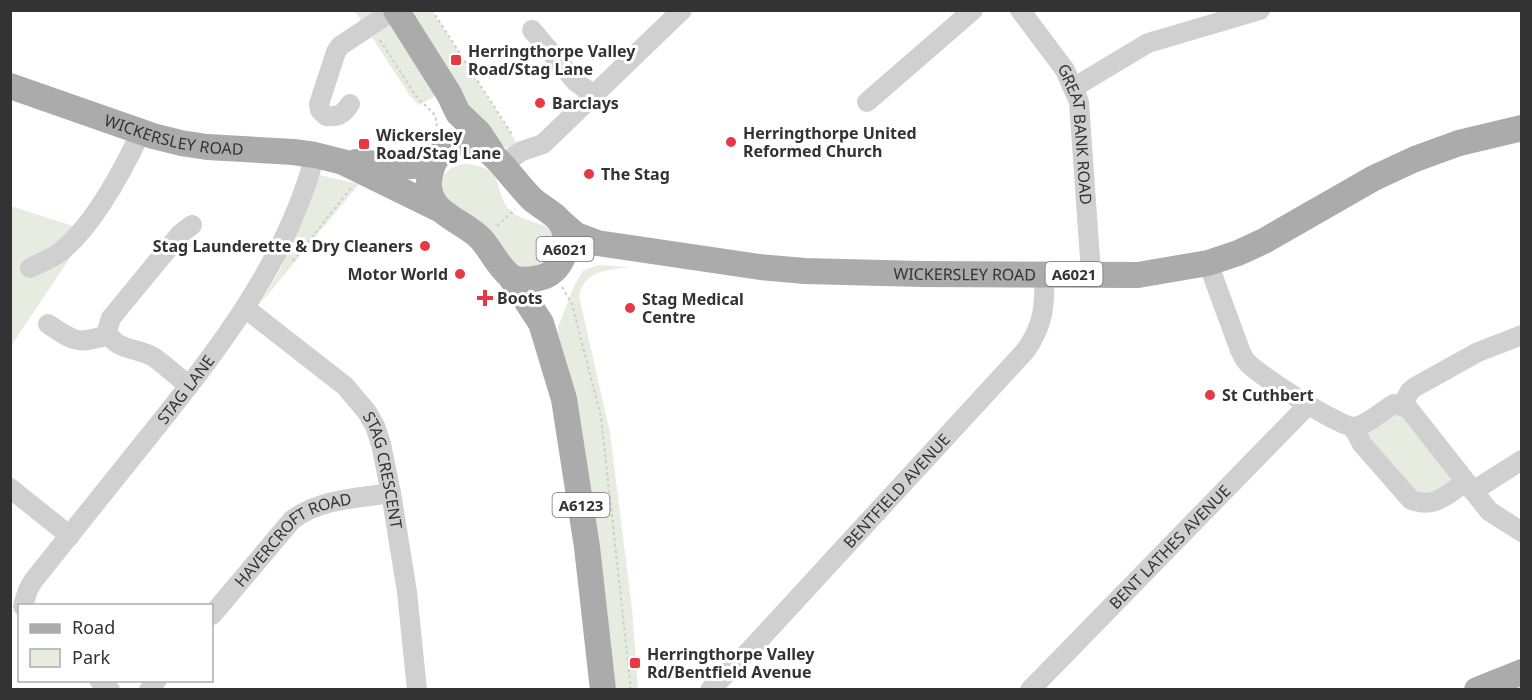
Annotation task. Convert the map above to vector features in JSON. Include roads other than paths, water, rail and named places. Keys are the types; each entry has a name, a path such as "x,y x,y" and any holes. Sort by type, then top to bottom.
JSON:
{"main road":[{"path":"395,10 449,94 458,113 506,158"},
{"name":"WICKERSLEY ROAD","path":"10,86 141,132 181,143 315,155 354,167 439,209"},
{"path":"439,209 429,189 437,148 458,113"},
{"name":"WICKERSLEY ROAD","path":"561,222 576,235 597,243 760,267 805,271 921,274 1138,275 1208,263 1264,241 1374,178 1415,159 1459,144 1521,128"},
{"name":"A6021","path":"437,148 471,141 506,158 529,195 561,222 566,244 564,254 555,269"},
{"name":"WICKERSLEY ROAD","path":"354,167 423,166 437,148"},
{"name":"A6021","path":"439,209 480,237 510,276 521,280 542,278 574,253 597,243"},
{"name":"A6123","path":"541,323 544,301 555,269"},
{"name":"A6123","path":"510,276 541,323 564,399 587,547 603,690"},
{"path":"1477,690 1521,672"}],"street":[{"path":"350,104 344,113 337,117 326,116 320,110 319,104 336,52 340,46 395,10"},
{"path":"506,158 543,144 682,10"},
{"path":"867,102 973,10"},
{"name":"GREAT BANK ROAD","path":"1020,10 1065,70 1078,102 1081,117 1091,273"},
{"path":"1073,88 1148,43 1213,17 1260,10"},
{"path":"532,30 576,82 594,95"},
{"path":"30,268 59,254 96,212 125,165 141,132"},
{"name":"STAG LANE","path":"24,604 28,590 189,386 245,308 293,221 308,183 315,155"},
{"path":"189,386 154,357 115,342 107,331 111,318 180,234 192,225"},
{"path":"1208,263 1240,350 1247,362 1308,405 1344,425 1353,427 1365,423 1394,404 1402,405 1412,412 1489,511 1521,532"},
{"name":"BENTFIELD AVENUE","path":"710,690 759,641 1026,350 1036,336 1042,318 1044,274"},
{"name":"STAG CRESCENT","path":"245,308 345,386 357,398 375,426 391,493 407,592 417,690"},
{"path":"48,324 73,341 83,342 109,335"},
{"path":"1402,405 1415,387 1478,352 1521,335"},
{"name":"BENT LATHES AVENUE","path":"1030,690 1308,405"},
{"path":"1353,427 1362,444 1411,500 1430,504 1521,460"},
{"path":"10,488 70,536"},
{"name":"HAVERCROFT ROAD","path":"213,614 285,527 301,512 315,506 391,493"}],"place":[{"name":"Herringthorpe Valley Road/Stag Lane","path":"456,60"},
{"name":"Barclays","path":"540,103"},
{"name":"Herringthorpe United Reformed Church","path":"731,142"},
{"name":"Wickersley Road/Stag Lane","path":"364,144"},
{"name":"The Stag","path":"589,174"},
{"name":"Stag Launderette & Dry Cleaners","path":"425,246"},
{"name":"Motor World","path":"460,274"},
{"name":"Boots","path":"485,298"},
{"name":"Stag Medical Centre","path":"630,308"},
{"name":"St Cuthbert","path":"1210,395"},
{"name":"Herringthorpe Valley Rd/Bentfield Avenue","path":"635,663"}]}
